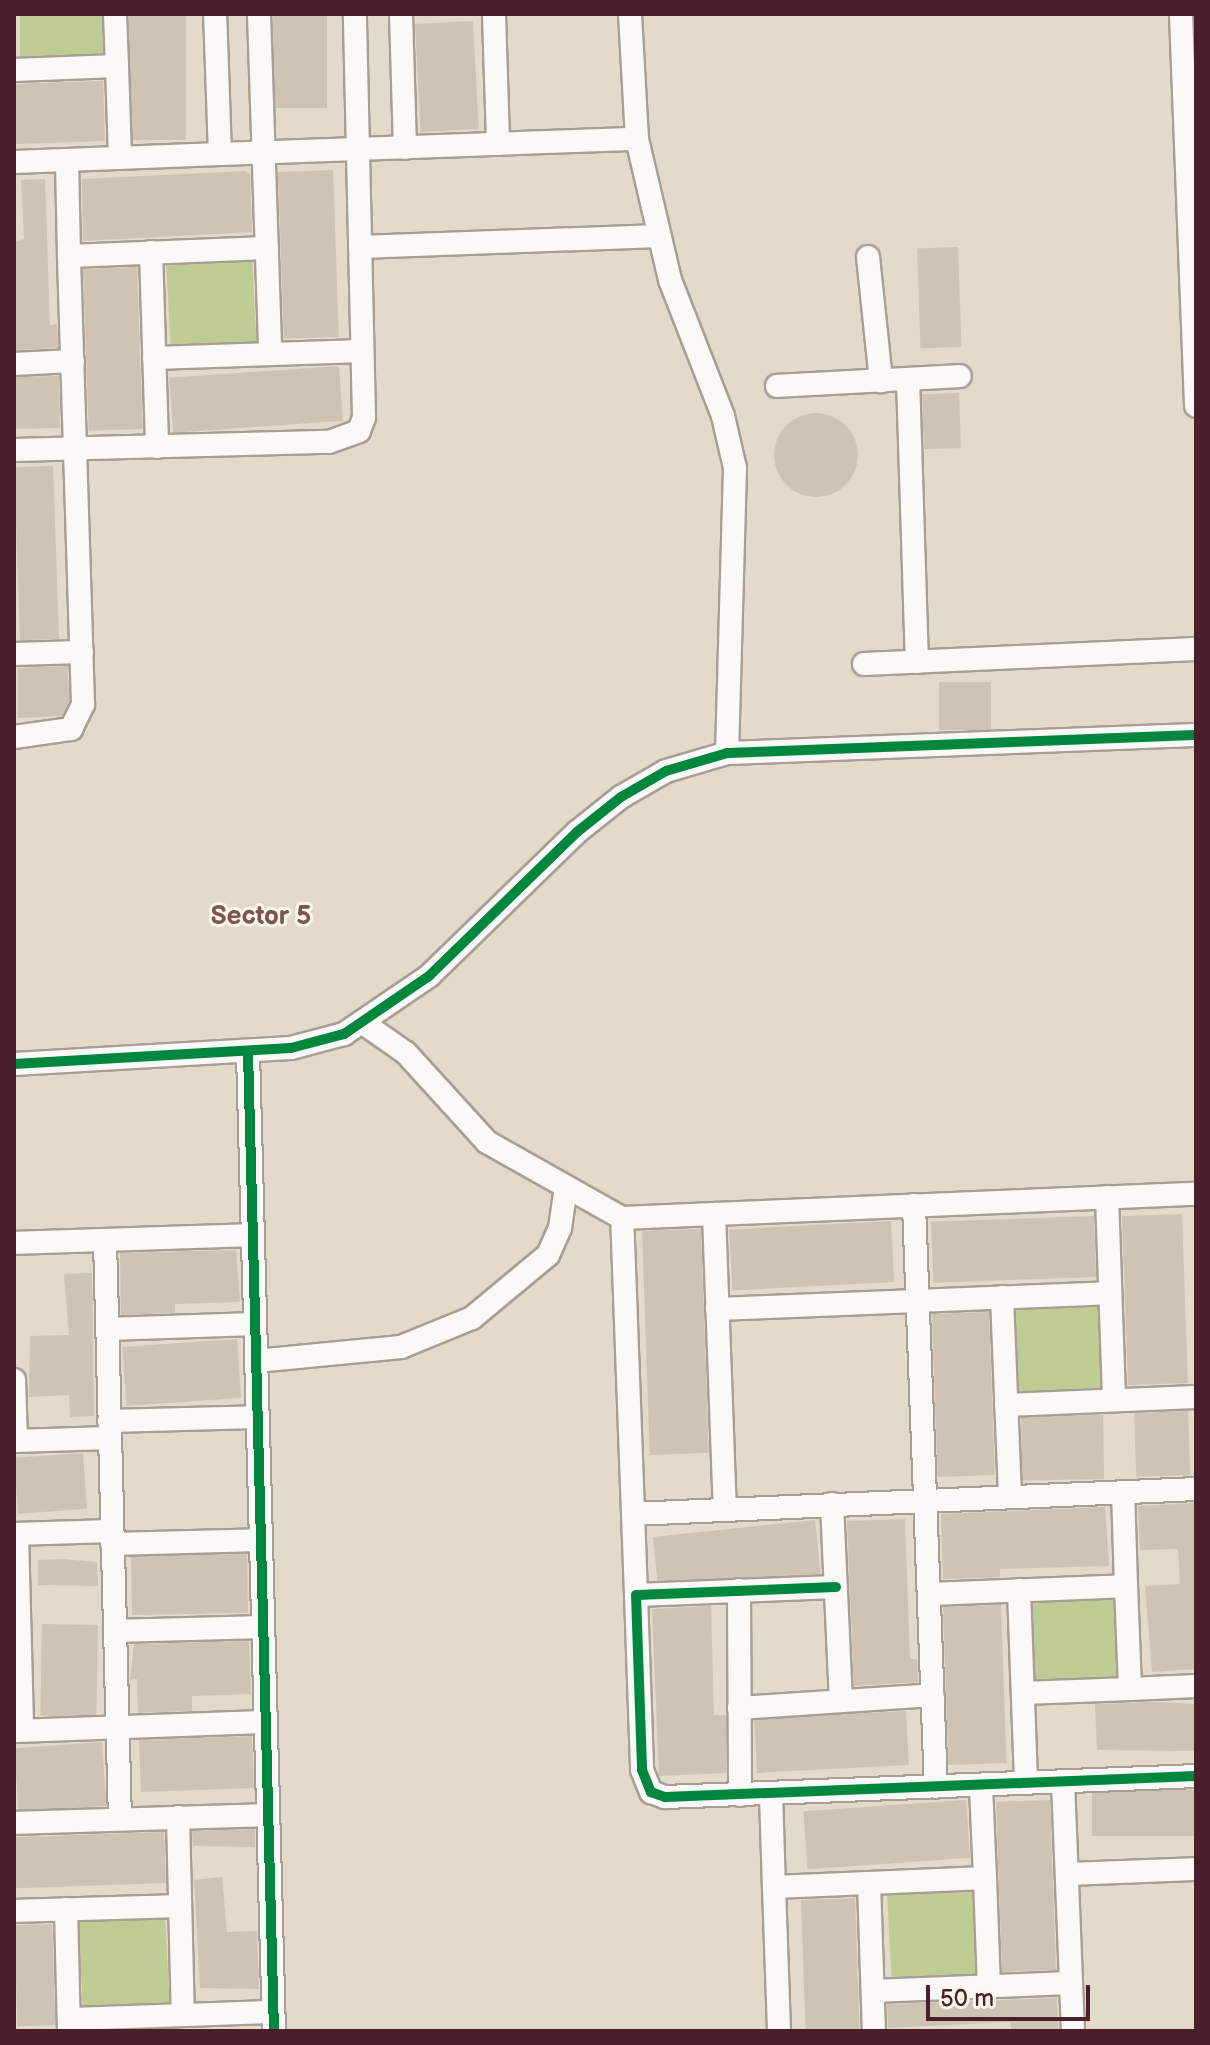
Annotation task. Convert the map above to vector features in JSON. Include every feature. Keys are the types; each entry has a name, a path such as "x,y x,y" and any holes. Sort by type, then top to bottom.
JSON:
{"street":[{"path":"115,14 120,158"},
{"path":"215,14 220,154"},
{"path":"259,14 270,354"},
{"path":"14,450 348,439 359,431 364,417 355,14"},
{"path":"401,14 405,148"},
{"path":"494,14 498,144"},
{"path":"630,14 637,139 659,236 670,280 723,416 735,468 727,753"},
{"path":"1181,14 1196,406"},
{"path":"14,70 117,66"},
{"path":"14,162 637,139"},
{"path":"14,737 71,729 83,704 67,160"},
{"path":"360,247 659,236"},
{"path":"69,256 267,248"},
{"path":"151,252 157,447"},
{"path":"868,257 881,381"},
{"path":"154,358 362,351"},
{"path":"14,364 73,361"},
{"path":"777,386 960,376"},
{"path":"908,379 917,662"},
{"path":"864,664 1196,649"},
{"path":"14,654 82,652"},
{"path":"14,1064 291,1048 363,1023 429,976 577,832 621,797 666,771 727,753 1196,735"},
{"path":"363,1023 406,1053 487,1142 622,1218 1196,1194"},
{"path":"66,1909 69,2025 183,2015 273,2022 248,1052"},
{"path":"256,1361 401,1347 472,1318 548,1255 560,1228 566,1187"},
{"path":"1107,1197 1114,1400"},
{"path":"914,1205 936,1787"},
{"path":"714,1214 725,1509"},
{"path":"622,1218 644,1781 651,1792 665,1797 740,1795 1196,1776"},
{"path":"14,1243 252,1235"},
{"path":"105,1240 120,1819"},
{"path":"717,1309 1110,1293"},
{"path":"1002,1297 1010,1497"},
{"path":"107,1329 255,1324"},
{"path":"14,1380 15,1441 257,1417"},
{"path":"1006,1405 1196,1397"},
{"path":"633,1514 1196,1489"},
{"path":"1123,1492 1130,1689"},
{"path":"832,1504 841,1701"},
{"path":"260,1540 16,1534 18,1730 265,1722"},
{"path":"929,1594 1126,1586"},
{"path":"636,1595 836,1587"},
{"path":"739,1590 740,1795"},
{"path":"1019,1590 1026,1783"},
{"path":"115,1631 263,1627"},
{"path":"1023,1693 1196,1686"},
{"path":"739,1708 933,1695"},
{"path":"1063,1782 1073,2031"},
{"path":"981,1785 989,1987"},
{"path":"771,1794 779,2031"},
{"path":"14,1823 268,1815"},
{"path":"178,1817 183,2015"},
{"path":"1067,1874 1196,1869"},
{"path":"774,1887 985,1878"},
{"path":"869,1883 874,2031"},
{"path":"14,1911 180,1906"},
{"path":"873,1991 1071,1983"}],"green space":[{"path":"20,14 107,14 107,62 20,62"},
{"path":"252,257 257,344 171,348 166,262"},
{"path":"1098,1306 1103,1392 1017,1396 1012,1311"},
{"path":"1117,1594 1122,1681 1035,1685 1030,1599"},
{"path":"974,1890 979,1977 892,1981 887,1895"},
{"path":"165,1915 170,2002 83,2006 78,1920"}],"building":[{"path":"129,14 186,14 186,140 129,140"},
{"path":"273,14 327,14 327,108 273,108"},
{"path":"473,21 479,129 421,132 415,24"},
{"path":"103,81 105,141 16,144 14,84"},
{"path":"333,170 339,337 284,339 278,172"},
{"path":"245,171 250,174 252,232 83,241 82,179"},
{"path":"45,179 50,325 57,324 58,348 14,350 14,242 24,239 21,180"},
{"path":"958,247 961,347 921,348 917,248"},
{"path":"137,267 143,429 89,431 83,269"},
{"path":"339,366 343,421 173,433 169,378"},
{"path":"59,376 60,428 15,429 14,377"},
{"path":"959,393 961,448 924,449 922,394"},
{"path":"816,413 832,416 846,425 855,439 858,455 855,471 846,485 832,494 816,497 800,494 786,485 777,471 774,455 777,439 786,425 800,416"},
{"path":"53,466 59,639 20,640 14,467"},
{"path":"68,666 69,701 62,716 18,718 18,668"},
{"path":"939,682 991,682 991,730 939,730"},
{"path":"1182,1214 1188,1383 1128,1385 1122,1216"},
{"path":"1094,1216 1096,1277 933,1283 931,1222"},
{"path":"891,1221 894,1282 732,1290 729,1229"},
{"path":"701,1229 709,1453 650,1455 642,1231"},
{"path":"236,1250 240,1302 175,1304 175,1313 121,1315 120,1253"},
{"path":"92,1273 94,1416 70,1417 69,1395 29,1397 30,1336 69,1335 64,1274"},
{"path":"989,1312 995,1475 938,1477 932,1314"},
{"path":"237,1339 241,1398 126,1406 122,1347"},
{"path":"1188,1411 1190,1475 1136,1477 1134,1413"},
{"path":"1103,1415 1104,1479 1022,1480 1021,1416"},
{"path":"83,1453 87,1509 18,1514 14,1458"},
{"path":"1196,1503 1196,1669 1152,1672 1145,1586 1180,1584 1178,1549 1140,1550 1138,1506"},
{"path":"1105,1507 1109,1566 1000,1569 1000,1577 943,1579 941,1514"},
{"path":"905,1519 910,1659 917,1659 918,1682 854,1686 847,1521"},
{"path":"815,1520 821,1574 659,1591 653,1537"},
{"path":"247,1554 248,1613 132,1615 131,1556"},
{"path":"38,1560 97,1562 98,1586 38,1585"},
{"path":"1001,1605 1007,1763 949,1765 943,1607"},
{"path":"711,1606 714,1715 726,1715 726,1773 659,1776 652,1609"},
{"path":"42,1624 98,1625 96,1717 40,1716"},
{"path":"249,1641 251,1694 192,1696 192,1711 138,1713 137,1679 130,1680 134,1644"},
{"path":"1095,1704 1196,1704 1196,1751 1097,1750"},
{"path":"906,1711 909,1765 757,1773 754,1719"},
{"path":"252,1736 254,1788 141,1792 139,1740"},
{"path":"102,1742 106,1806 19,1812 14,1748"},
{"path":"1092,1790 1196,1790 1196,1836 1092,1836"},
{"path":"966,1800 970,1858 807,1869 803,1811"},
{"path":"1050,1800 1056,1970 1002,1972 996,1802"},
{"path":"255,1829 255,1847 193,1846 192,1831"},
{"path":"164,1832 166,1883 16,1888 14,1837"},
{"path":"222,1877 227,1932 257,1931 259,1989 200,1988 194,1880"},
{"path":"855,1898 860,2031 806,2031 801,1900"},
{"path":"52,1924 56,2025 18,2026 14,1925"},
{"path":"1057,1998 1058,2031 1012,2031 1010,2022 888,2028 887,2004"}],"cycle path":[{"path":"14,1064 291,1048 344,1034 429,976 577,832 621,797 666,771 727,753 1196,735"},
{"path":"248,1052 274,2031"},
{"path":"836,1587 636,1595 642,1770 651,1792 665,1797 1196,1776"}],"district":[{"name":"Sector 5","path":"261,917"}]}
